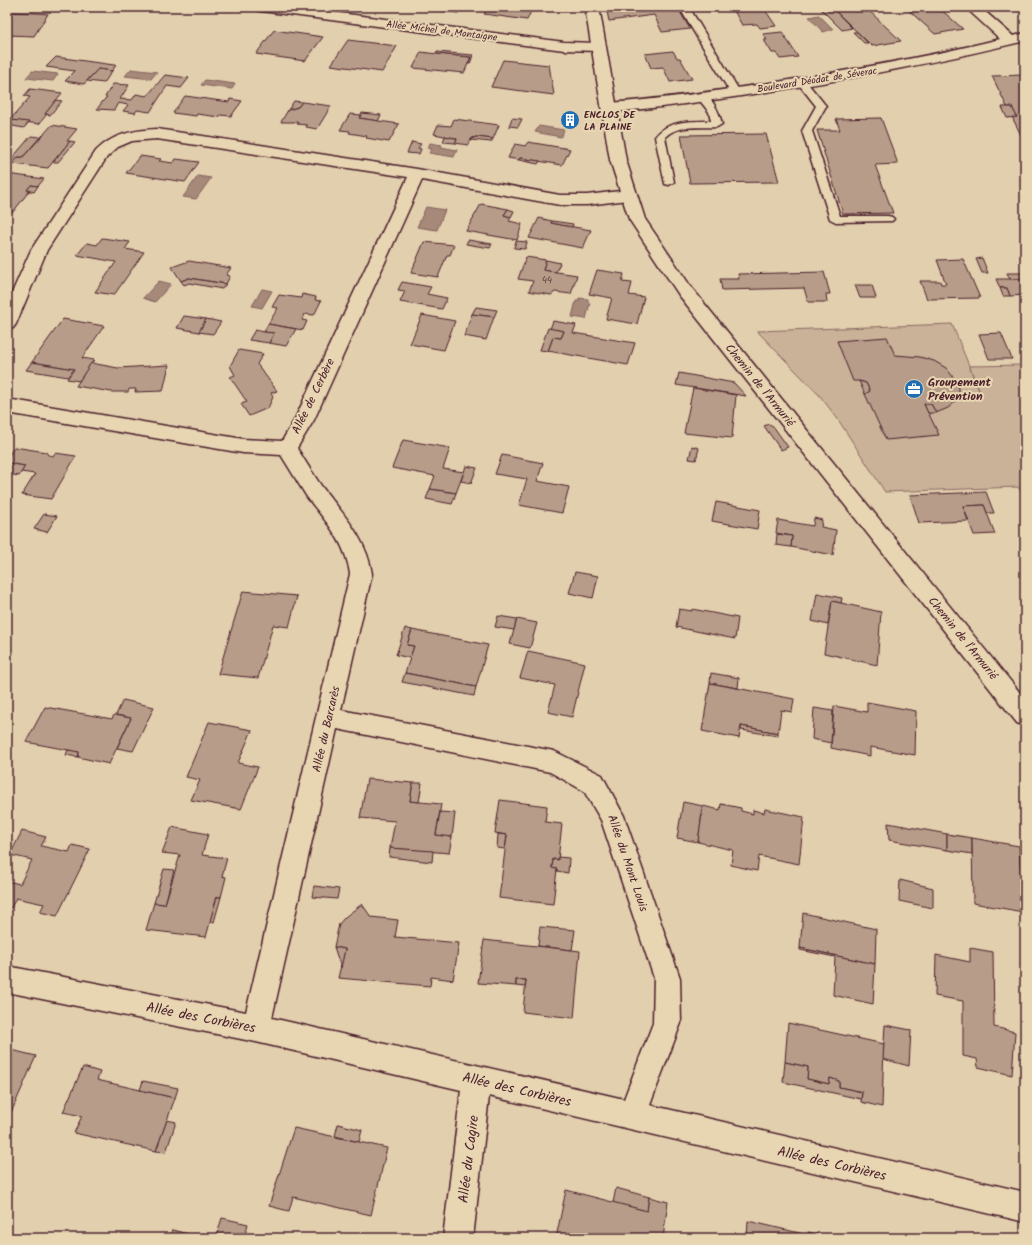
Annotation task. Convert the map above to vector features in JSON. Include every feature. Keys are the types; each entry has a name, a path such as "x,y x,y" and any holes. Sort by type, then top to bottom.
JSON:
{"street":[{"name":"Allée Michel de Montaigne","path":"261,7 564,46 598,47"},
{"name":"Chemin de l'Armurié","path":"592,7 618,160 628,195 638,219 656,250 685,291 1025,716"},
{"path":"972,7 1010,40"},
{"name":"Boulevard Déodat de Séverac","path":"608,108 702,97 802,82 906,64 1025,37"},
{"path":"7,324 39,250 101,154 107,147 133,135 157,134 417,174 560,200 587,200 628,195"},
{"name":"Allée de Cerbère","path":"7,406 243,446 287,448 304,420 417,174"},
{"name":"Allée du Barcarès","path":"256,1028 328,716 360,587 361,565 353,544 302,473 287,448"},
{"name":"Allée du Mont Louis","path":"328,716 554,762 593,783 612,816 667,978 667,1023 632,1116"},
{"name":"Allée des Corbières","path":"7,979 256,1028 1025,1207"},
{"name":"Allée du Cagire","path":"458,1238 477,1079"}],"lane":[{"path":"684,7 735,92"},
{"path":"802,82 821,106 807,131 836,219 888,219"},
{"path":"669,182 660,137 662,133 672,127 717,124 714,112 702,97"}],"shaded area":[{"path":"819,15 833,29 823,32 809,17"},
{"path":"131,69 157,72 151,79 125,76"},
{"path":"32,71 58,74 53,81 26,78"},
{"path":"205,80 235,84 232,89 201,85"},
{"path":"539,126 564,130 561,137 535,132"},
{"path":"430,143 457,150 454,157 429,153 432,149 428,148"},
{"path":"198,176 211,178 196,199 183,197"},
{"path":"426,207 445,210 437,230 417,227"},
{"path":"159,281 171,284 155,302 143,298"},
{"path":"262,289 272,291 262,308 252,306"},
{"path":"579,298 588,299 588,302 590,303 586,319 572,317 576,301 579,301"},
{"path":"952,324 969,366 1025,365 1025,497 1018,487 885,492 837,418 820,396 757,331"}],"building":[{"path":"410,7 462,7 458,13"},
{"path":"488,7 533,7 527,20 484,14"},
{"path":"606,7 668,7 671,11 679,10 690,29 662,32 654,15 609,21"},
{"path":"733,7 763,7 776,26 760,28 757,24 742,25"},
{"path":"819,7 831,7 852,28 842,30"},
{"path":"831,7 865,7 901,41 872,46"},
{"path":"905,7 938,7 963,29 935,34"},
{"path":"7,12 48,14 34,36 7,35"},
{"path":"274,30 323,37 305,61 256,54"},
{"path":"782,32 798,57 780,59 776,53 772,53 764,40 767,40 763,34"},
{"path":"853,32 857,32 868,43 864,43"},
{"path":"348,40 397,46 382,72 331,65"},
{"path":"673,51 677,58 680,58 692,79 670,82 663,67 651,68 645,54"},
{"path":"421,52 471,57 464,73 413,68"},
{"path":"437,52 473,55 470,64 468,64 471,57 437,54"},
{"path":"56,57 116,65 112,71 98,69 84,84 65,81 75,71 46,67"},
{"path":"503,60 549,65 554,95 491,87"},
{"path":"98,69 112,71 104,83 87,81"},
{"path":"165,75 189,78 181,88 167,86 150,112 137,110 135,113 123,111 128,105 118,103 114,110 97,109 107,97 105,97 113,84 129,85 120,99 132,100 136,94 147,96"},
{"path":"1025,75 1025,143 1012,117 1017,117 1012,107 1007,107 992,76"},
{"path":"30,89 62,93 39,124 10,120 30,97 24,96"},
{"path":"185,96 229,102 230,99 242,101 231,116 220,115 219,117 197,114 196,116 173,113"},
{"path":"56,100 62,101 50,115 45,114"},
{"path":"294,101 302,102 298,107 288,110"},
{"path":"302,102 331,106 317,129 306,127 307,125 297,124 298,122 281,122 288,110 298,107"},
{"path":"1002,107 1012,107 1017,117 1007,118"},
{"path":"362,113 381,115 378,121 359,118"},
{"path":"350,114 361,115 359,118 399,124 389,142 366,138 367,136 340,130"},
{"name":"ENCLOS DE LA PLAINE","path":"566,117 573,117 574,123 567,123"},
{"path":"512,118 522,119 518,127 509,126"},
{"path":"881,118 898,164 875,165 893,213 843,214 817,130 840,130 836,119"},
{"path":"454,119 499,125 493,139 476,137 472,138 468,145 455,143 457,139 455,138 434,134 438,125 451,126"},
{"path":"11,120 29,122 24,128 7,125"},
{"path":"52,125 77,129 67,141 70,141 48,168 13,164 18,157 23,157"},
{"path":"766,134 779,182 690,183 681,135"},
{"path":"31,136 40,137 23,157 18,157 13,164 8,163"},
{"path":"445,136 457,139 455,143 443,142"},
{"path":"476,137 493,139 491,142 471,140"},
{"path":"70,141 75,142 58,162 53,162"},
{"path":"412,142 421,144 418,148 421,149 419,154 407,153"},
{"path":"528,142 570,149 562,165 520,158 519,160 508,158 515,144 525,146"},
{"path":"140,156 161,159 159,161 173,163 176,159 199,162 185,182 126,173"},
{"path":"520,158 540,161 538,164 519,160"},
{"path":"7,174 44,179 38,186 31,185 27,190 30,190 13,212 7,211"},
{"path":"31,185 38,186 34,192 27,190"},
{"path":"481,204 508,209 504,215 511,217 509,221 522,224 517,240 466,231"},
{"path":"508,209 514,211 511,217 504,215"},
{"path":"539,218 552,221 551,223 591,230 583,248 529,238"},
{"path":"552,221 573,224 572,227 551,223"},
{"path":"102,238 130,242 125,249 144,252 114,295 95,292 116,262 77,255 87,243 97,245"},
{"path":"468,240 492,244 490,248 466,244"},
{"path":"516,241 527,242 525,249 514,248"},
{"path":"424,242 454,245 450,255 447,255 438,277 411,273"},
{"path":"526,257 546,260 543,270 577,275 571,294 555,292 551,295 529,291 533,281 518,279"},
{"path":"982,258 988,273 982,273 976,259"},
{"path":"963,259 980,298 927,299 920,281 940,281 941,284 946,284 937,260"},
{"path":"546,260 560,263 556,272 543,270"},
{"path":"189,261 231,268 226,275 230,276 226,284 189,278 181,281 172,267"},
{"path":"597,270 624,274 622,282 632,283 629,295 644,297 637,324 606,319 612,298 589,294"},
{"path":"824,272 830,294 826,294 827,302 808,302 804,288 722,290 720,279 739,279 738,274"},
{"path":"1007,273 1025,273 1025,279 1010,279"},
{"path":"189,278 226,284 222,289 189,283 184,285 181,281"},
{"path":"996,279 1025,279 1025,295 1010,296 1007,288 1000,288"},
{"path":"402,282 431,287 427,294 447,298 442,309 400,302 405,291 398,290"},
{"path":"855,285 872,285 876,298 860,298"},
{"path":"1000,288 1007,288 1010,296 1003,296"},
{"path":"302,294 316,297 315,300 321,301 314,315 305,314 302,320 307,321 303,330 268,324 278,308 272,307 279,295 301,298"},
{"path":"476,307 497,310 494,317 472,314"},
{"path":"472,314 494,317 486,340 464,336"},
{"path":"422,315 455,321 444,350 410,344"},
{"path":"184,316 206,319 199,332 177,328"},
{"path":"63,319 104,326 82,358 94,360 79,381 67,379 74,369 32,362"},
{"path":"206,319 221,322 213,334 199,332"},
{"path":"553,321 576,325 573,333 635,343 628,365 548,351 553,337 561,338 564,331 550,329"},
{"path":"268,324 296,329 286,346 269,343 274,333 264,332"},
{"path":"548,328 564,331 561,338 553,337 548,351 540,350"},
{"path":"255,330 274,333 269,343 249,340"},
{"path":"1001,333 1012,359 989,359 979,334"},
{"name":"Groupement Prévention","path":"887,337 895,355 920,357 934,361 946,368 957,382 959,395 955,402 948,408 936,413 931,404 924,404 939,435 886,440 865,394 870,391 866,383 853,381 837,341"},
{"path":"239,350 263,354 257,364 277,391 271,393 273,397 268,408 249,416 241,404 247,402 230,377 235,375 230,366"},
{"path":"32,362 74,369 68,377 26,370"},
{"path":"91,363 118,368 169,365 163,391 135,392 136,389 129,389 128,392 112,392 76,386"},
{"path":"679,373 734,383 746,396 676,385"},
{"path":"859,381 866,383 870,391 865,394"},
{"path":"693,388 736,395 732,438 684,433"},
{"path":"924,404 931,404 936,413 928,413"},
{"path":"769,424 773,426 788,447 781,450 764,426"},
{"path":"403,440 450,448 443,469 464,472 456,493 430,489 435,476 392,468"},
{"path":"692,446 699,448 696,460 689,459"},
{"path":"14,447 46,452 48,455 53,456 55,453 76,456 51,499 22,495 35,474 21,472 25,466 7,463 7,458"},
{"path":"502,455 543,463 537,481 569,487 562,513 519,505 527,479 495,474"},
{"path":"7,463 25,466 19,476 7,474"},
{"path":"466,466 477,468 471,483 461,481"},
{"path":"430,489 456,493 452,504 426,499"},
{"path":"986,492 994,513 987,513 984,505 963,506 968,521 919,523 910,495"},
{"path":"716,502 760,510 757,529 712,521"},
{"path":"984,505 995,534 974,535 963,506"},
{"path":"44,514 57,516 47,532 34,529"},
{"path":"814,518 822,520 821,527 836,530 833,555 791,547 792,536 776,533 778,520 813,526"},
{"path":"777,534 792,536 791,547 776,545"},
{"path":"575,572 598,576 593,598 569,593"},
{"path":"243,591 297,596 289,627 273,625 258,678 218,674"},
{"path":"817,593 842,598 841,603 832,601 828,625 812,621"},
{"path":"832,601 881,612 877,665 824,653"},
{"path":"679,609 692,611 692,609 738,618 735,639 676,627"},
{"path":"498,616 517,619 514,630 495,627"},
{"path":"517,619 537,623 530,648 510,644"},
{"path":"405,628 412,630 407,645 414,646 410,658 396,655"},
{"path":"412,630 488,645 476,687 405,673 414,646 407,645"},
{"path":"528,651 585,663 572,717 548,712 555,685 520,678"},
{"path":"405,673 476,687 474,696 402,682"},
{"path":"711,673 739,678 738,688 710,683"},
{"path":"710,683 794,699 792,712 781,710 778,733 741,726 739,738 702,731"},
{"path":"123,700 154,707 133,751 117,748 131,718 116,715"},
{"path":"867,702 916,711 915,755 870,747 870,756 831,748 834,706 867,712"},
{"path":"45,707 112,719 114,715 131,718 109,764 78,757 79,752 26,742"},
{"path":"814,708 833,711 831,743 812,739"},
{"path":"209,722 252,730 238,763 258,767 241,809 191,800 200,780 186,777"},
{"path":"741,726 778,733 778,736 741,730"},
{"path":"68,750 79,752 78,757 66,755"},
{"path":"367,779 413,783 410,801 441,804 436,835 452,837 449,853 390,848 395,821 360,818"},
{"path":"413,783 422,783 419,802 410,801"},
{"path":"500,800 547,806 545,822 562,824 558,860 553,859 552,868 557,869 553,904 499,898 507,835 495,833"},
{"path":"683,802 703,806 698,842 677,838"},
{"path":"721,804 741,808 741,811 753,814 753,810 764,813 765,809 804,817 799,864 759,856 757,871 731,865 733,850 698,842 703,806 720,810"},
{"path":"440,812 455,813 452,837 436,835"},
{"path":"888,823 947,834 947,850 889,840"},
{"path":"172,827 208,834 202,855 227,858 222,876 226,877 221,897 217,897 206,937 146,930 154,903 165,904 180,855 162,853"},
{"path":"22,831 46,837 41,846 69,852 72,845 90,849 57,916 40,912 44,904 16,898 11,908 7,907 7,881 20,884 32,860 10,855"},
{"path":"498,834 507,835 505,849 497,848"},
{"path":"947,834 972,838 972,854 947,850"},
{"path":"972,838 1019,846 1023,912 973,903"},
{"path":"390,848 433,851 432,862 389,857"},
{"path":"558,857 569,858 568,873 557,871 557,869 552,868 553,859 558,860"},
{"path":"164,869 174,870 165,904 154,903"},
{"path":"900,880 933,888 933,908 899,901"},
{"path":"314,886 339,889 337,899 312,897"},
{"path":"217,897 221,897 214,922 210,921"},
{"path":"362,904 371,917 398,920 395,937 459,943 453,980 431,977 430,986 338,978 345,949 334,947 339,924 345,917"},
{"path":"803,913 876,929 875,964 800,948"},
{"path":"540,927 575,930 572,950 538,946"},
{"path":"484,940 580,951 574,1018 523,1012 526,980 516,980 516,986 478,983"},
{"path":"334,947 345,949 341,968"},
{"path":"800,948 875,964 873,1004 833,995 835,957 800,950"},
{"path":"970,948 993,952 994,1027 1015,1032 1012,1075 978,1067 977,1059 963,1056 963,1001 935,996 936,955 970,962"},
{"path":"516,980 526,980 525,987 516,986"},
{"path":"788,1023 884,1044 882,1107 861,1102 862,1092 839,1087 839,1081 830,1078 829,1084 807,1079 808,1067 785,1062"},
{"path":"885,1025 911,1030 909,1066 883,1059"},
{"path":"7,1049 36,1056 10,1115 7,1114"},
{"path":"785,1062 808,1067 807,1079 829,1084 830,1078 839,1081 839,1087 862,1092 861,1099 783,1082"},
{"path":"83,1067 100,1072 97,1080 175,1098 156,1151 74,1133 82,1116 63,1112"},
{"path":"143,1081 178,1088 175,1098 140,1090"},
{"path":"167,1120 176,1122 166,1152 156,1151"},
{"path":"338,1124 362,1130 359,1142 335,1136"},
{"path":"294,1128 387,1148 371,1215 293,1197 289,1211 269,1206"},
{"path":"616,1188 649,1197 647,1211 613,1203"},
{"path":"566,1190 647,1211 649,1197 668,1202 663,1238 556,1238"},
{"path":"222,1218 248,1224 244,1238 216,1238"},
{"path":"748,1221 808,1235 808,1238 747,1237"},
{"path":"172,1230 201,1237 201,1238 169,1238"},
{"path":"808,1232 835,1238 808,1238"}],"place":[{"name":"ENCLOS DE LA PLAINE","path":"570,120"},
{"name":"Groupement Prévention","path":"914,389"}]}
